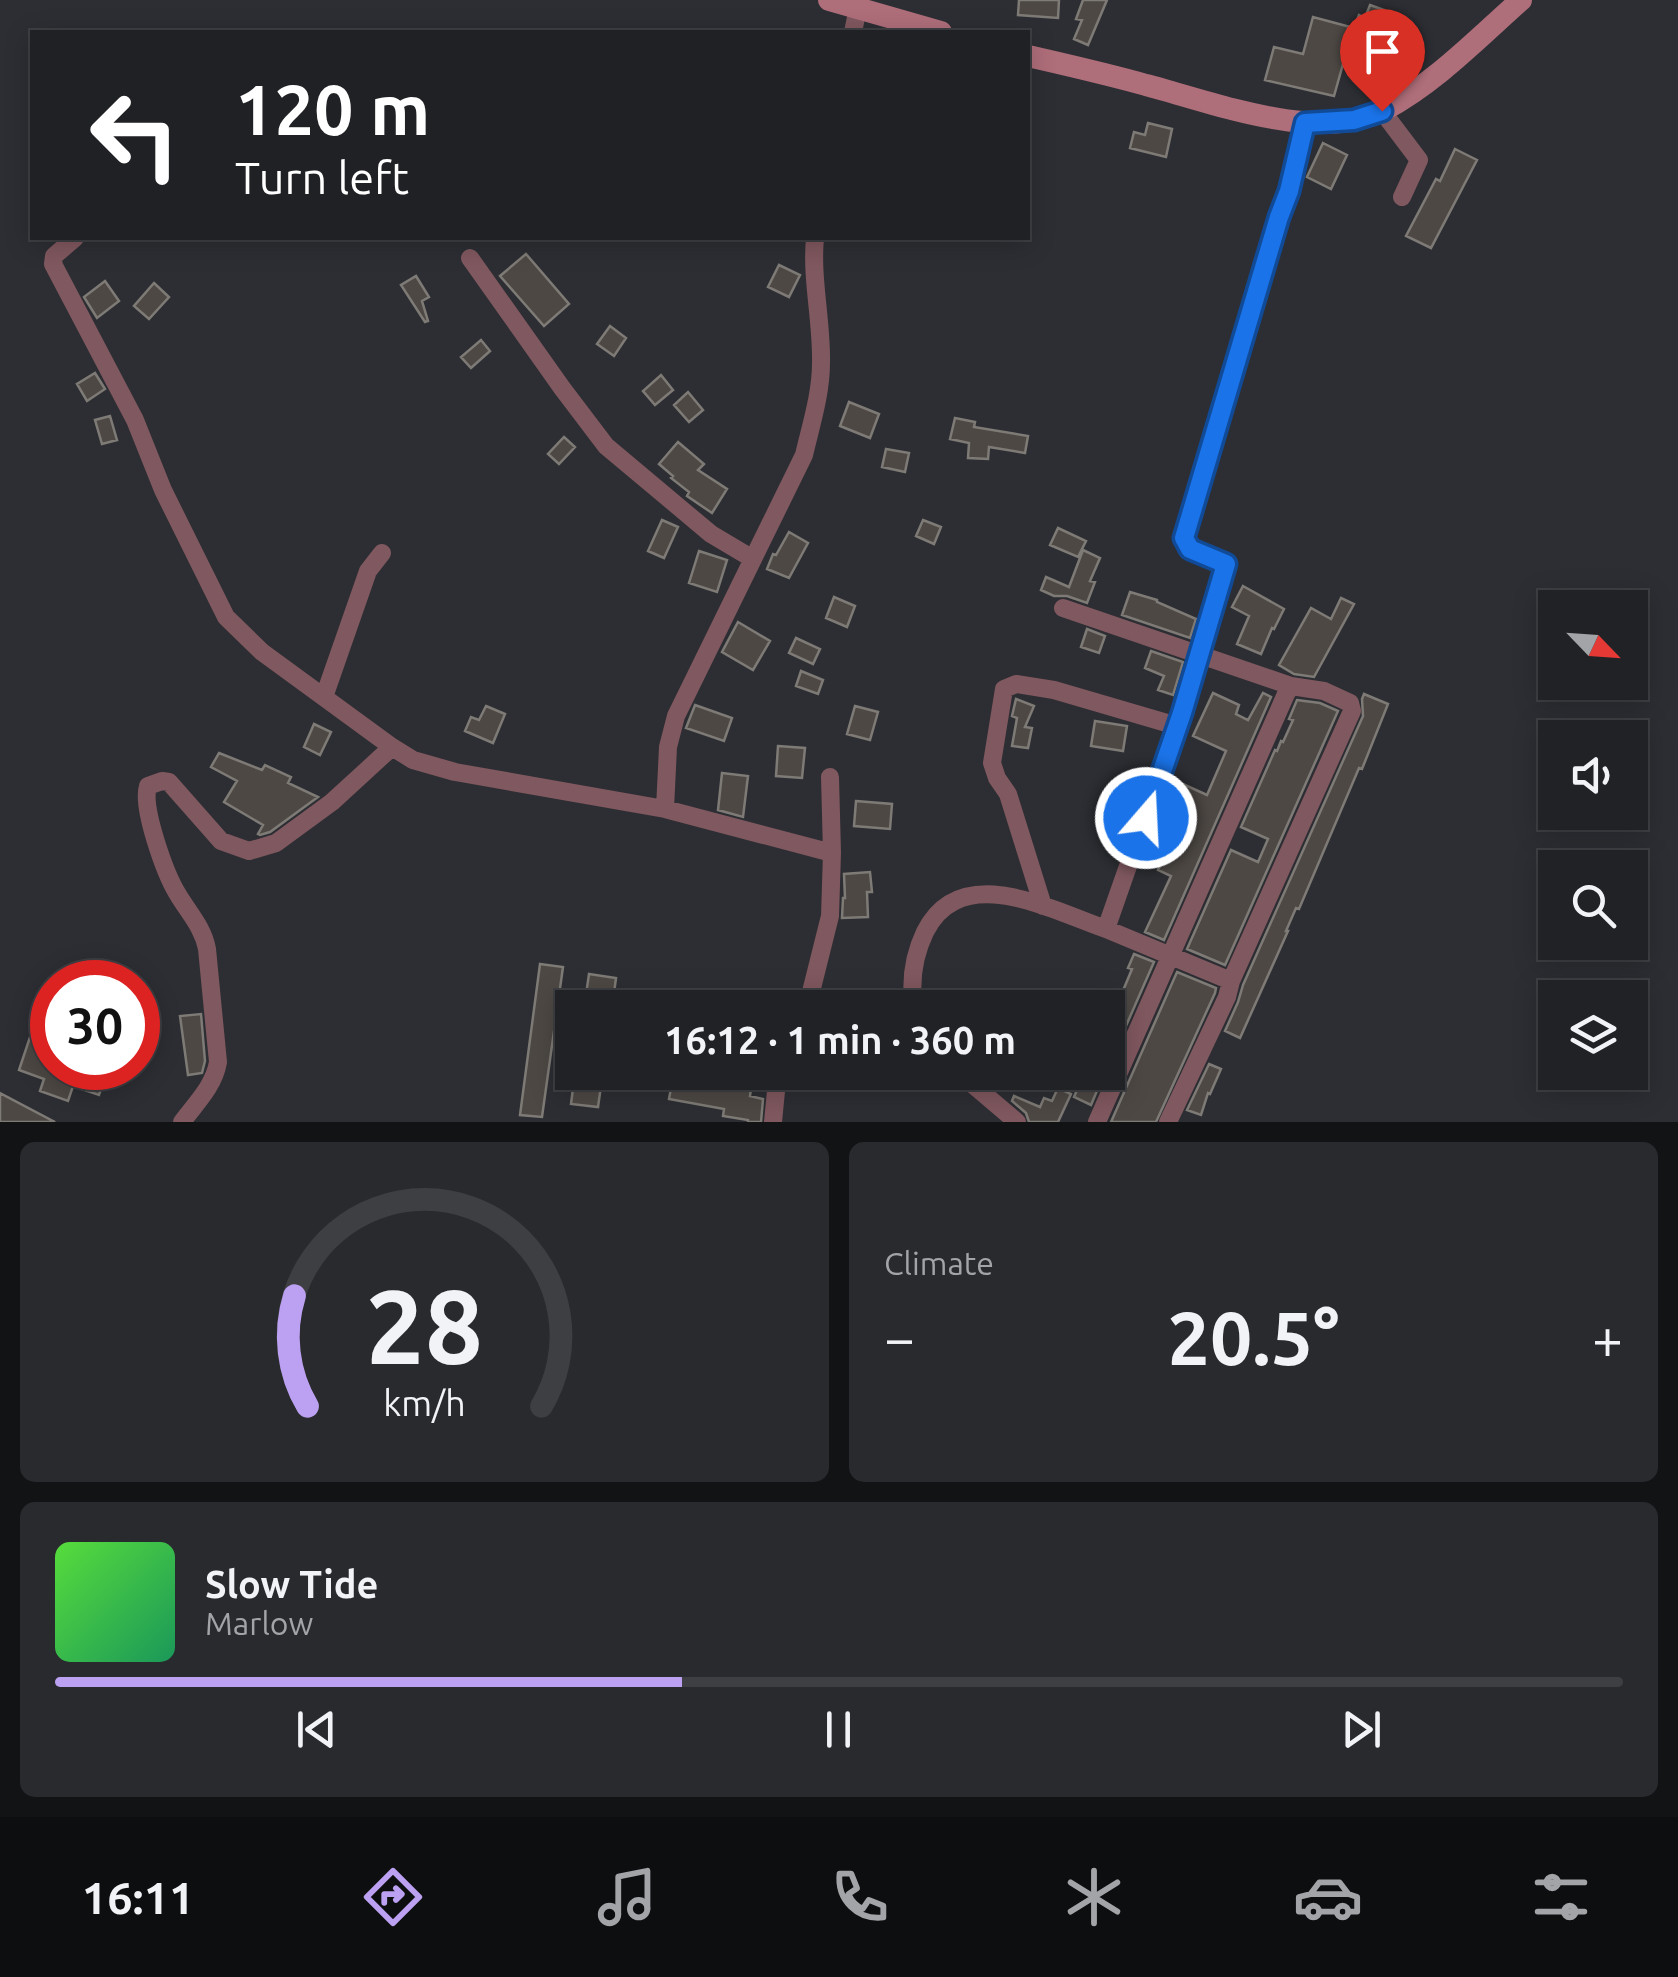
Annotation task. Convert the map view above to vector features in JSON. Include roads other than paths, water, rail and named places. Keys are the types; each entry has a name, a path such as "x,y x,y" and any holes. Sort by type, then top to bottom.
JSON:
{"main road":[{"path":"828,0 882,8 937,30"},
{"path":"1030,57 1244,112 1305,123 1354,120 1382,111 1443,71 1520,0"}],"street":[{"path":"856,30 882,8"},
{"path":"1382,111 1419,160 1402,197"},
{"path":"1106,930 1177,726 1226,564 1190,549 1184,538 1289,191 1305,123"},
{"path":"73,240 54,256 53,264 136,420 163,490 219,606 262,652 413,760 455,772 665,809 832,853"},
{"path":"665,809 668,747 676,716 804,455 821,364 815,240"},
{"path":"470,258 606,446 697,522 753,559"},
{"path":"324,697 368,571 382,553"},
{"path":"1063,608 1291,686 1324,691 1352,706 1168,1122"},
{"path":"1042,906 1008,794 992,762 1004,689 1016,684 1054,690 1177,726"},
{"path":"1097,1122 1291,686"},
{"path":"182,1122 211,1084 218,1062 202,932 164,866 145,798 148,786 169,782 222,841 249,851 276,843 332,802 392,747"},
{"path":"812,990 830,916 830,777"},
{"path":"914,990 916,956 926,930 944,906 979,893 999,894 1042,906 1231,982"},
{"path":"773,1122 776,1090"},
{"path":"980,1090 1018,1122"}]}
